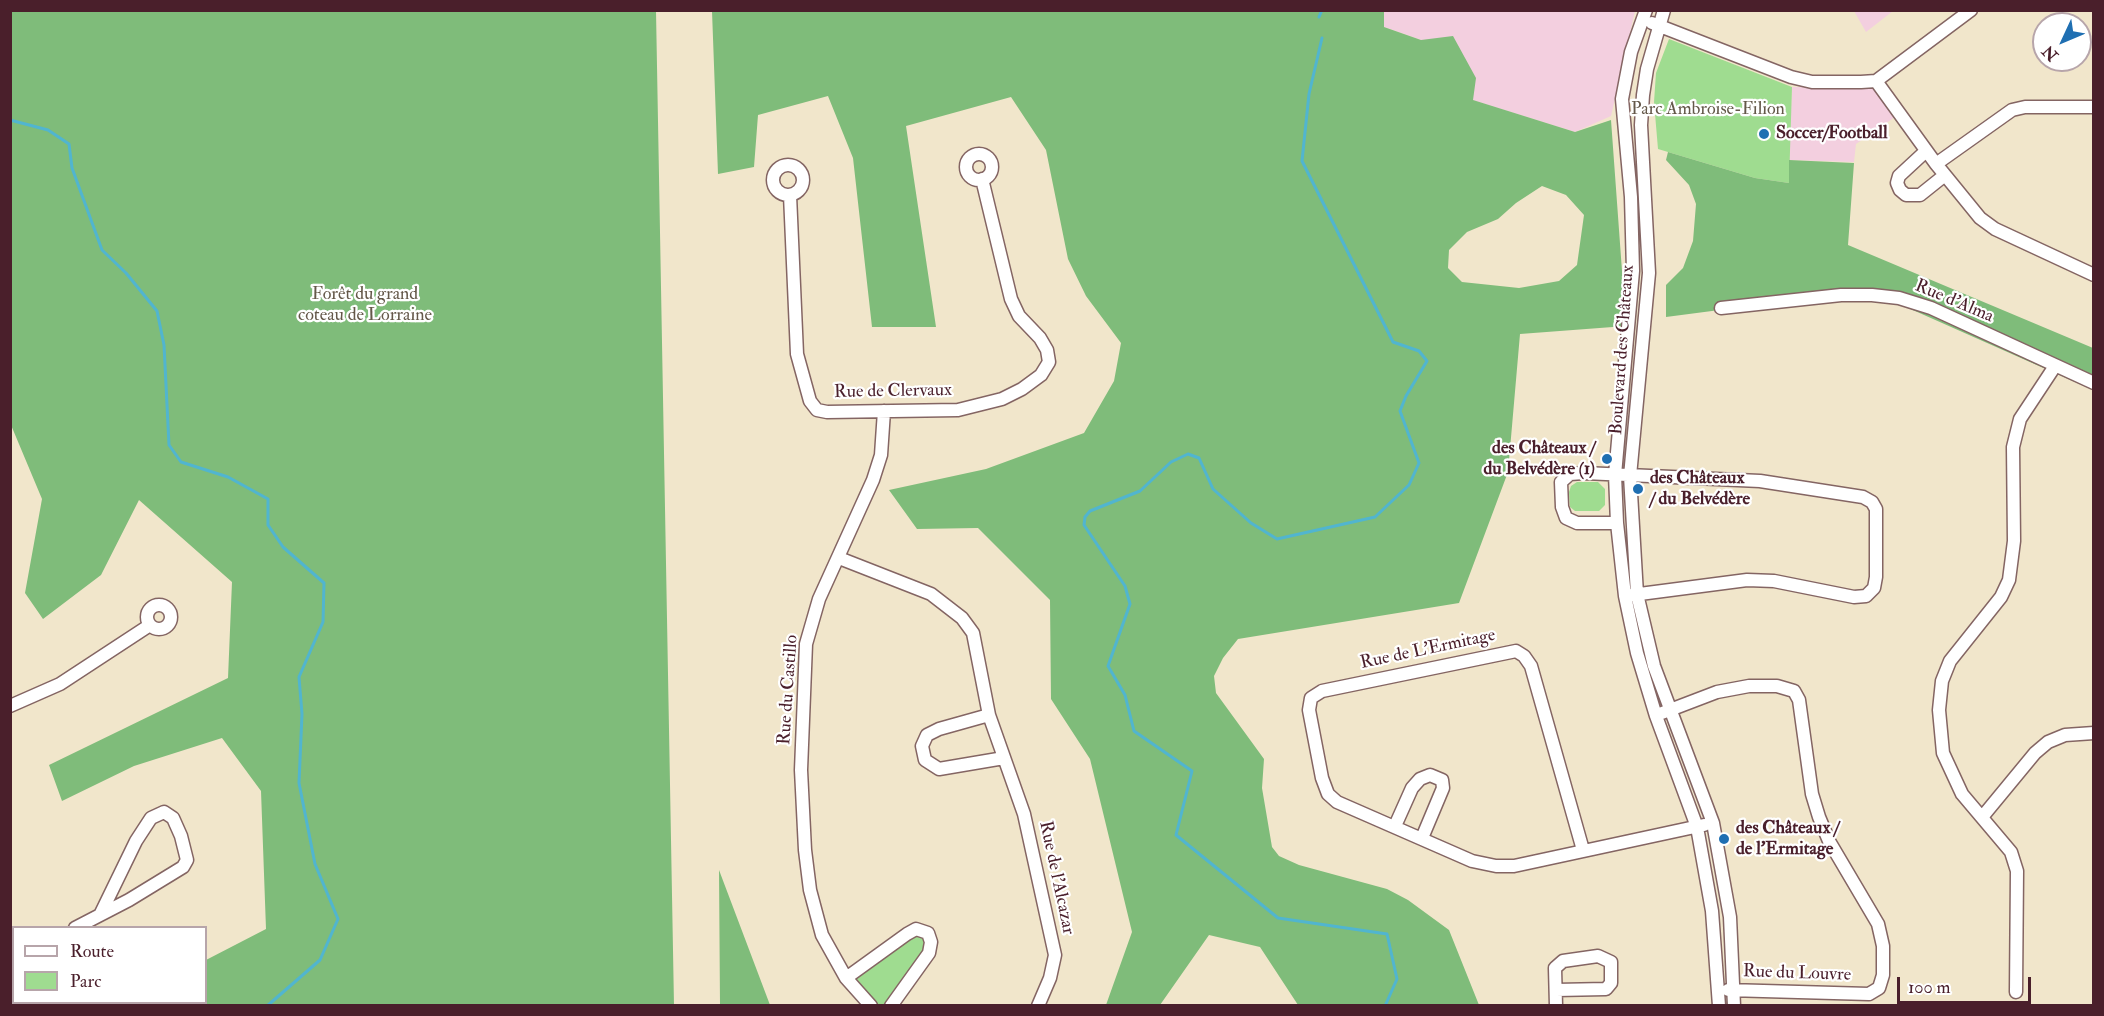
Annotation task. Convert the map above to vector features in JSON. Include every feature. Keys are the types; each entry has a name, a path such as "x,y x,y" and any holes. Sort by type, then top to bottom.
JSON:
{"street":[{"name":"Boulevard des Châteaux","path":"1664,10 1642,95 1641,125 1649,273 1630,476 1631,595 1654,666 1713,823 1730,917 1734,1005"},
{"path":"1644,15 1658,26 1791,77 1812,82 1876,81 1971,10"},
{"name":"Boulevard des Châteaux","path":"1644,15 1631,52 1622,99 1631,197 1633,271 1615,475 1617,523 1631,595 1637,653 1656,716 1697,827 1712,910 1719,1005"},
{"path":"1876,81 1926,151 1980,218 1995,229 2093,274 2094,261"},
{"path":"1936,164 2012,110 2025,107 2094,107"},
{"path":"1926,151 1899,176 1897,183 1900,190 1906,195 1920,195 1945,175"},
{"name":"Rue de Clervaux","path":"790,195 796,354 810,401 817,410 827,412 958,410 1002,399 1041,375 1049,362 1047,350 1040,338 1019,316 1011,299 982,179"},
{"name":"Rue d'Alma","path":"1720,308 1841,295 1899,298 1930,308 2094,383"},
{"path":"2016,992 2017,871 2011,852 1983,816 1962,794 1943,753 1939,710 1942,681 1950,661 2001,597 2009,580 2014,541 2013,447 2020,419 2055,366"},
{"name":"Rue du Castillo","path":"871,1005 846,978 822,935 810,890 804,850 801,771 807,644 819,599 873,480 881,455 884,411"},
{"path":"1617,523 1577,523 1566,518 1562,507 1561,482 1570,474 1760,481 1863,497 1872,502 1876,509 1876,577 1874,588 1866,596 1854,597 1774,581 1747,580 1631,595"},
{"name":"Rue de l'Alcazar","path":"838,558 931,594 962,618 973,633 989,714 1018,792 1055,955 1050,978 1038,1005"},
{"path":"10,706 60,684 150,625"},
{"name":"Rue de L'Ermitage","path":"1583,850 1531,666 1524,656 1516,651 1322,691 1311,698 1309,710 1322,778 1328,794 1337,802 1472,861 1496,866 1514,866 1713,823"},
{"name":"Rue du Louvre","path":"1656,716 1717,692 1749,686 1777,686 1794,691 1799,700 1812,794 1819,817 1829,841 1878,924 1883,945 1883,975 1879,988 1869,994 1719,991"},
{"path":"989,714 939,729 927,735 922,746 925,760 939,769 1004,758"},
{"path":"1983,816 2035,753 2048,741 2065,735 2094,733"},
{"path":"1395,826 1412,788 1420,779 1430,775 1442,780 1443,788 1422,838"},
{"path":"77,926 101,913 183,867 187,860 181,836 173,818 164,812 151,818 136,841 101,913"},
{"path":"846,978 916,929 928,933 931,942 929,953 891,1005"},
{"path":"1556,990 1606,989 1611,983 1611,962 1598,956 1563,962 1555,968 1556,1005"}],"shaded area":[{"path":"1384,11 1635,11 1611,116 1575,132 1472,100 1421,40 1384,27"},
{"path":"1854,11 1893,11 1866,32"},
{"path":"1792,87 1874,88 1895,117 1856,144 1854,162 1789,160"}],"green space":[{"name":"Forêt du grand coteau de Lorraine","path":"10,11 656,11 674,1005 128,1005 207,1004 207,959 266,929 261,791 222,738 134,766 62,801 49,765 228,678 232,582 139,500 101,575 43,619 25,593 42,499 11,425"},
{"path":"712,11 1384,11 1384,27 1421,40 1453,36 1476,78 1473,100 1575,132 1611,120 1626,326 1520,334 1508,472 1459,603 1238,639 1223,658 1214,676 1216,693 1264,759 1262,788 1272,847 1279,856 1299,865 1387,889 1408,900 1449,930 1479,1005 1298,1005 1260,947 1209,935 1160,1005 1106,1005 1132,932 1090,759 1051,699 1050,600 978,528 917,529 889,490 986,469 1084,433 1114,381 1121,343 1086,296 1068,259 1046,150 1011,97 906,126 936,327 872,327 853,158 828,96 758,115 754,167 718,174","holes":["1542,186 1566,195 1584,215 1577,265 1559,281 1519,288 1462,282 1448,268 1449,250 1467,232 1498,219 1516,203"]},
{"name":"Parc Ambroise-Filion","path":"1669,39 1792,87 1789,183 1755,178 1658,149 1654,102 1656,73"},
{"path":"1668,152 1755,178 1789,183 1789,160 1854,163 1848,245 2093,348 2093,390 1879,295 1842,294 1666,317 1666,285 1683,268 1693,241 1696,204 1689,185 1666,160"},
{"path":"1577,482 1598,482 1605,489 1605,505 1599,511 1575,511 1570,507 1569,492 1571,486"},
{"path":"719,870 770,1005 720,1005"},
{"path":"916,929 931,942 891,1005 871,1005 846,978"}],"waterway":[{"path":"1319,17 1322,10"},
{"path":"1322,38 1309,94 1302,161 1393,342 1419,351 1427,361 1406,396 1400,411 1419,463 1409,485 1375,517 1277,539 1251,523 1213,489 1199,458 1188,454 1171,462 1140,491 1090,511 1085,517 1084,525 1125,586 1130,604 1108,666 1125,695 1134,731 1192,771 1176,835 1278,918 1387,934 1397,979 1385,1006"},
{"path":"10,120 48,130 69,144 72,168 102,250 126,273 157,311 164,345 169,445 181,462 228,477 268,499 268,525 283,547 324,583 323,622 299,677 302,714 299,783 315,864 338,919 320,960 267,1006"}],"place":[{"name":"Soccer/Football","path":"1764,134"},
{"name":"des Châteaux / du Belvédère (1)","path":"1607,459"},
{"name":"des Châteaux / du Belvédère","path":"1638,489"},
{"name":"des Châteaux / de l'Ermitage","path":"1724,839"}]}
